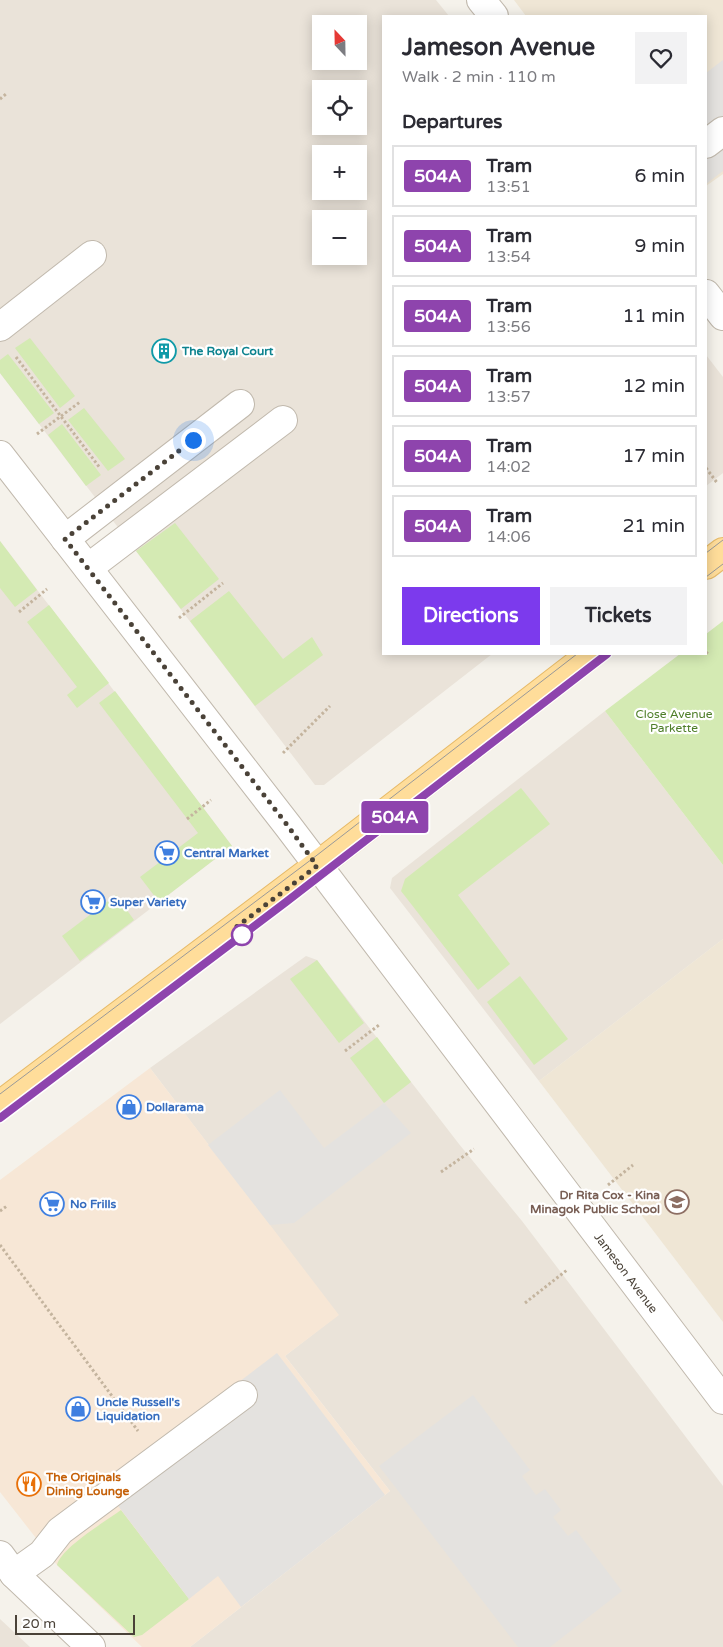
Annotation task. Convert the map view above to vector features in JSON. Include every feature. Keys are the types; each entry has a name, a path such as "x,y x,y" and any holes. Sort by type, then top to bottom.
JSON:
{"main road":[{"path":"707,564 723,552"},
{"path":"0,1106 317,866 591,655"}],"street":[{"path":"481,0 493,15"},
{"path":"707,143 723,132"},
{"path":"0,327 92,255"},
{"path":"707,295 723,316"},
{"path":"65,539 240,404"},
{"path":"88,568 283,420"},
{"name":"Jameson Avenue","path":"0,455 317,866 723,1400"},
{"path":"92,1647 7,1565 42,1554 60,1531 243,1395"}],"path":[{"path":"0,99 6,94"},
{"path":"13,352 62,415 104,474"},
{"path":"37,434 80,402"},
{"path":"707,469 718,484"},
{"path":"179,618 223,583"},
{"path":"19,612 47,589"},
{"path":"283,753 330,706"},
{"path":"187,819 211,800"},
{"path":"345,1051 379,1025"},
{"path":"441,1172 474,1149"},
{"path":"608,1185 632,1165"},
{"path":"0,1211 7,1206"},
{"path":"0,1245 159,1459"},
{"path":"525,1303 567,1270"}],"shaded area":[{"path":"0,0 436,0 448,15 382,15 382,655 491,655 324,785 315,785 0,373"},
{"path":"514,0 723,0 723,174 707,185 707,15 525,15"},
{"path":"723,60 723,171 707,183 707,72"},
{"path":"707,356 723,377 723,473 707,485"},
{"path":"0,541 232,846 0,1024"},
{"path":"605,711 723,865 723,939 539,1081 390,888 392,878"},
{"name":"Dr Rita Cox - Kina Minagok Public School","path":"723,939 723,1322 539,1081"},
{"path":"306,956 317,960 459,1144 522,1221 723,1486 723,1647 190,1647 390,1491 285,1356 338,1315 150,1068"},
{"path":"150,1068 339,1315 285,1356 390,1491 190,1647 142,1647 57,1565 0,1492 0,1180"},
{"path":"280,1090 324,1148 384,1103 411,1133 294,1223 270,1225 208,1145"},
{"path":"277,1353 385,1495 241,1607 218,1576 189,1599 103,1486"},
{"path":"473,1395 530,1470 522,1476 536,1495 545,1489 561,1510 553,1517 568,1536 576,1530 622,1591 550,1647 518,1647 379,1466"},
{"path":"0,1619 30,1647 0,1647"}],"green space":[{"path":"30,338 75,396 60,408 15,348"},
{"path":"8,354 54,413 39,424 0,373 0,360"},
{"path":"84,408 125,459 108,471 68,420"},
{"path":"62,424 101,475 86,486 48,435"},
{"path":"175,523 219,579 181,609 136,551"},
{"path":"0,541 37,590 15,607 0,588"},
{"path":"229,591 283,659 312,637 323,655 255,706 190,621"},
{"path":"49,605 109,683 77,708 67,695 77,687 27,622"},
{"name":"Close Avenue Parkette","path":"723,621 723,865 605,711 679,655 707,655 707,633"},
{"path":"115,691 232,846 159,902 140,877 198,833 99,703"},
{"path":"521,788 550,824 458,895 510,964 478,990 401,891 405,879"},
{"path":"116,895 134,920 80,961 62,936"},
{"path":"317,960 364,1023 339,1043 290,979"},
{"path":"520,976 568,1039 534,1065 487,1002"},
{"path":"377,1037 411,1082 384,1103 350,1058"},
{"path":"121,1510 189,1599 142,1635 134,1637 57,1565 60,1558 75,1543"}],"tram line":[{"path":"707,552 723,540"},
{"path":"707,576 723,564"},
{"path":"0,1094 312,859 576,655"},
{"path":"0,1118 286,902 606,655"},
{"name":"504A","path":"0,1118 286,902 606,655"}],"place":[{"name":"The Royal Court","path":"164,351"},
{"name":"Central Market","path":"167,853"},
{"name":"Super Variety","path":"93,902"},
{"name":"Dollarama","path":"129,1107"},
{"name":"Dr Rita Cox - Kina Minagok Public School","path":"677,1202"},
{"name":"No Frills","path":"52,1204"},
{"name":"Uncle Russell's Liquidation","path":"78,1409"},
{"name":"The Originals Dining Lounge","path":"29,1484"}],"route":[{"path":"193,440 65,539 317,866 235,928 242,935"}]}
